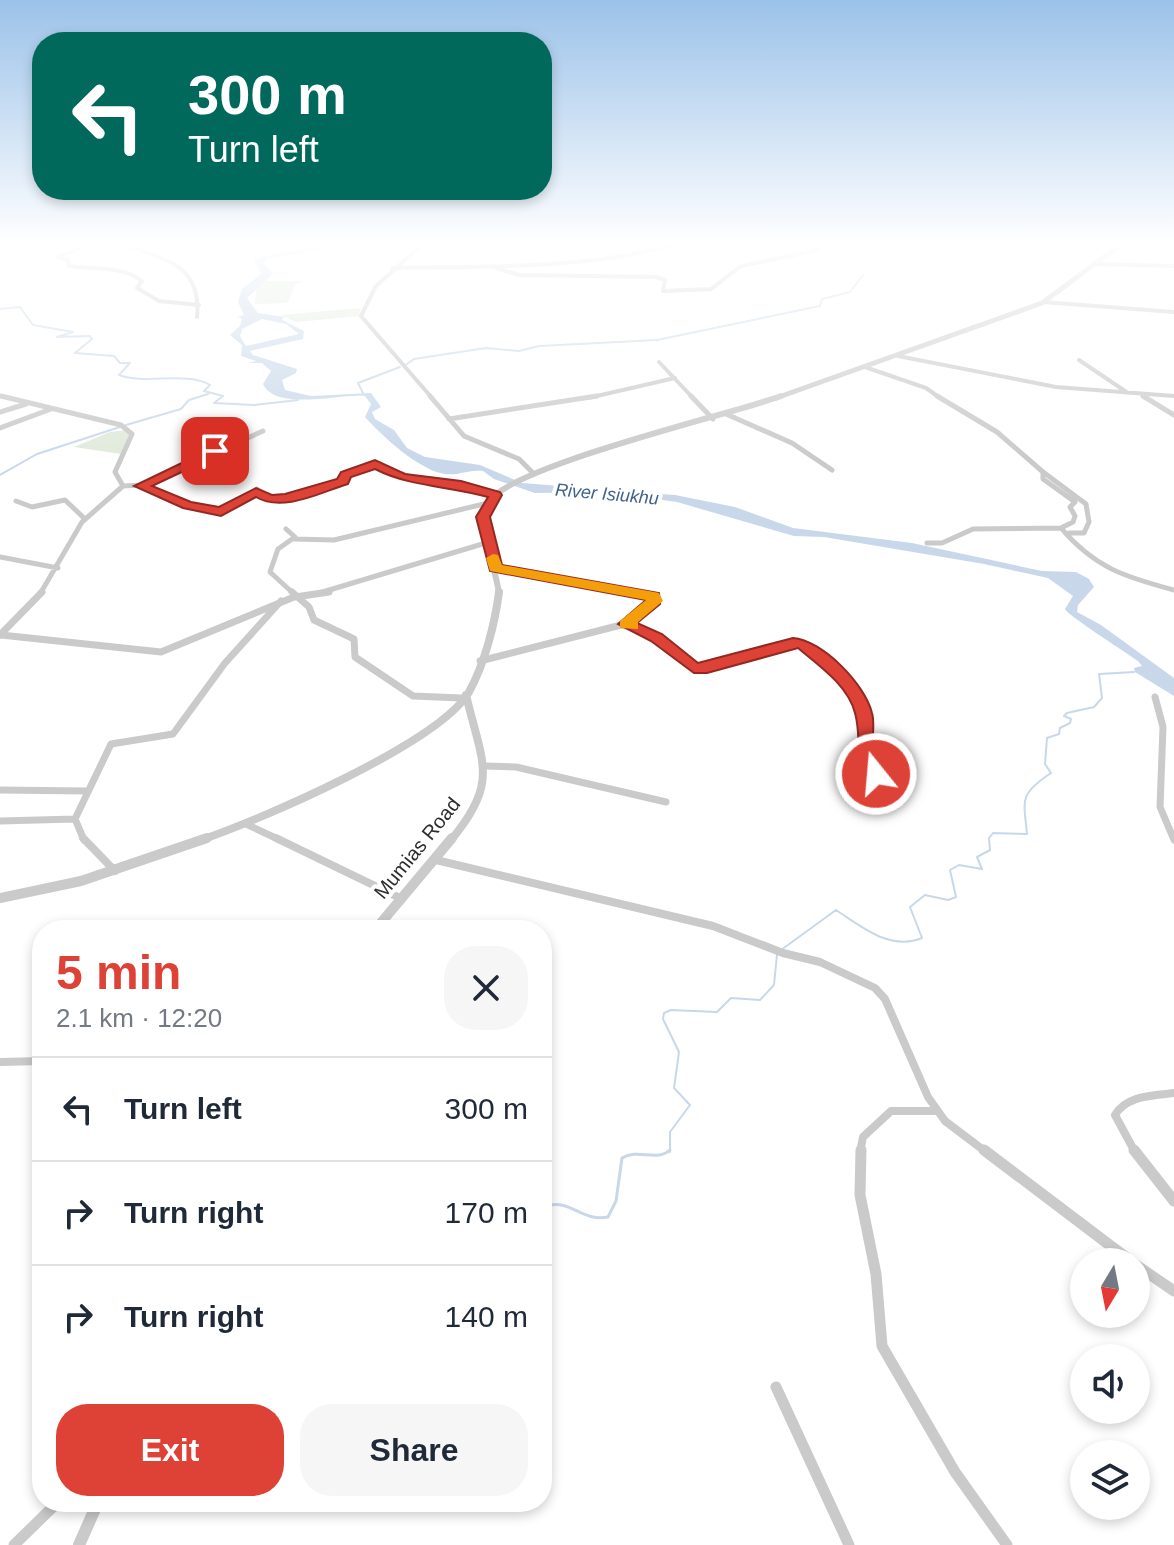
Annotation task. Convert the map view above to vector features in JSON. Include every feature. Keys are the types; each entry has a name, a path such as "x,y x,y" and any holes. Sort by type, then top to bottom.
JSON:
{"street":[{"path":"361,315 469,439 519,459 534,474"},
{"path":"0,898 115,871 246,824 400,750 464,697 480,661 498,608 496,568 483,517 488,503 514,483 586,454 713,419 1008,315"},
{"path":"898,356 1007,380 1130,395 1174,396"},
{"path":"1079,360 1130,395"},
{"path":"659,362 713,419"},
{"path":"865,367 926,388 961,413 997,432 1043,472 1084,497 1089,505 1090,525 1084,533 1069,533"},
{"path":"449,419 589,398 675,378"},
{"path":"1141,395 1174,415"},
{"path":"0,396 131,430 115,472 123,486"},
{"path":"0,412 28,403"},
{"path":"0,428 53,409"},
{"path":"726,414 792,443 832,470"},
{"path":"141,486 263,431"},
{"path":"0,635 45,588 85,519 123,486 141,486 188,505 219,512 256,490 270,499 286,498 343,481 346,475 375,464 402,477 461,485 496,495"},
{"path":"927,543 944,544 973,529 1045,531 1073,522 1075,516 1070,507 1075,502 1043,479 1043,472"},
{"path":"16,501 32,507 66,500 85,519"},
{"path":"464,697 416,697 400,690 355,657 354,639 314,620 314,614 269,569 280,547 294,539 334,540 488,503"},
{"path":"1061,528 1069,533 1083,554 1112,567 1119,575 1174,590"},
{"path":"286,529 294,533 294,539"},
{"path":"0,635 161,652 281,601 332,591 489,542"},
{"path":"0,557 58,568"},
{"path":"480,661 626,624 655,597 496,568"},
{"path":"115,871 84,840 75,819 112,743 173,734 225,663 281,601"},
{"path":"626,624 656,637 699,669 793,643 808,647 858,698 865,715 864,748 876,774"},
{"name":"Mumias Road","path":"384,920 436,860 480,800 485,766 464,697"},
{"path":"1155,697 1163,727 1160,811 1174,841"},
{"path":"485,766 522,769 666,802"},
{"path":"0,790 87,791"},
{"path":"0,821 75,819"},
{"path":"246,824 402,899"},
{"path":"436,860 704,923 779,952 816,960 881,993 936,1111 981,1150 1114,1248"},
{"path":"0,1062 32,1061"},
{"path":"1174,1093 1126,1103 1118,1107 1115,1115 1133,1149 1174,1201"},
{"path":"936,1111 891,1111 863,1137 858,1181 863,1225 876,1274 879,1337 888,1360 955,1472 1007,1545"},
{"path":"1150,1274 1174,1291"},
{"path":"776,1387 849,1545"},
{"path":"14,1545 48,1512"},
{"path":"79,1545 94,1512"}],"green space":[{"path":"280,315 359,315 359,316 296,322"},
{"path":"110,432 130,432 121,454 74,447"}],"water":[{"path":"238,317 284,317 282,320 304,331 303,339 250,351 253,355 297,369 296,373 282,380 285,390 311,396 371,393 381,407 372,412 375,419 394,430 407,448 425,457 480,465 522,483 675,495 735,507 793,528 912,543 1042,571 1076,572 1089,579 1094,587 1078,605 1077,612 1101,625 1174,678 1174,696 1135,672 1134,668 1142,666 1138,661 1068,613 1065,609 1073,596 1048,578 824,537 794,536 677,502 605,492 535,493 494,479 483,471 445,474 435,471 402,451 365,417 371,404 365,396 295,399 270,392 263,384 271,371 262,363 249,363 256,361 241,356 242,345 230,335 240,326 242,319","holes":["262,319 286,324 299,334 246,346 240,336 242,329"]}],"waterway":[{"path":"26,315 33,325 73,332 57,337 90,336 92,339 75,353 114,356 120,363 130,363 119,375 201,381 210,385 204,391 223,396 214,403 254,405 298,400"},
{"path":"404,366 414,359 486,348 519,351 539,346 657,340 776,315"},
{"path":"363,393 358,383 400,367"},
{"path":"126,425 181,409 189,400 208,394"},
{"path":"0,475 37,454 120,427"},
{"path":"781,950 836,910 866,930 888,939 899,942 922,938 910,907 925,895 948,900 956,897 950,870 959,865 982,869 977,857 990,850 989,838 993,833 1027,834 1025,806 1028,793 1051,773 1045,764 1047,738 1059,734 1060,728 1070,723 1071,719 1064,716 1067,713 1094,707 1102,698 1099,674 1134,672"},
{"path":"670,1150 670,1132 690,1105 674,1088 679,1052 663,1019 664,1013 671,1010 717,1012 731,998 760,1000 774,985 777,955"},
{"path":"552,1205 565,1206 591,1217 608,1217 616,1201 622,1158 634,1154 659,1155 670,1150"}],"slow traffic":[{"path":"493,558 496,568 570,579 654,597 655,601 626,624 632,625"}],"route":[{"path":"215,451 141,486 188,505 221,512 256,492 270,499 286,498 343,481 344,476 375,464 402,477 451,483 496,495 487,503 483,517 496,568 570,579 654,597 655,601 626,624 656,637 694,668 707,668 796,642 802,643 835,671 858,698 865,715 864,748 875,766 876,774"}],"water label":[{"name":"River Isiukhu","path":"607,494"}]}
